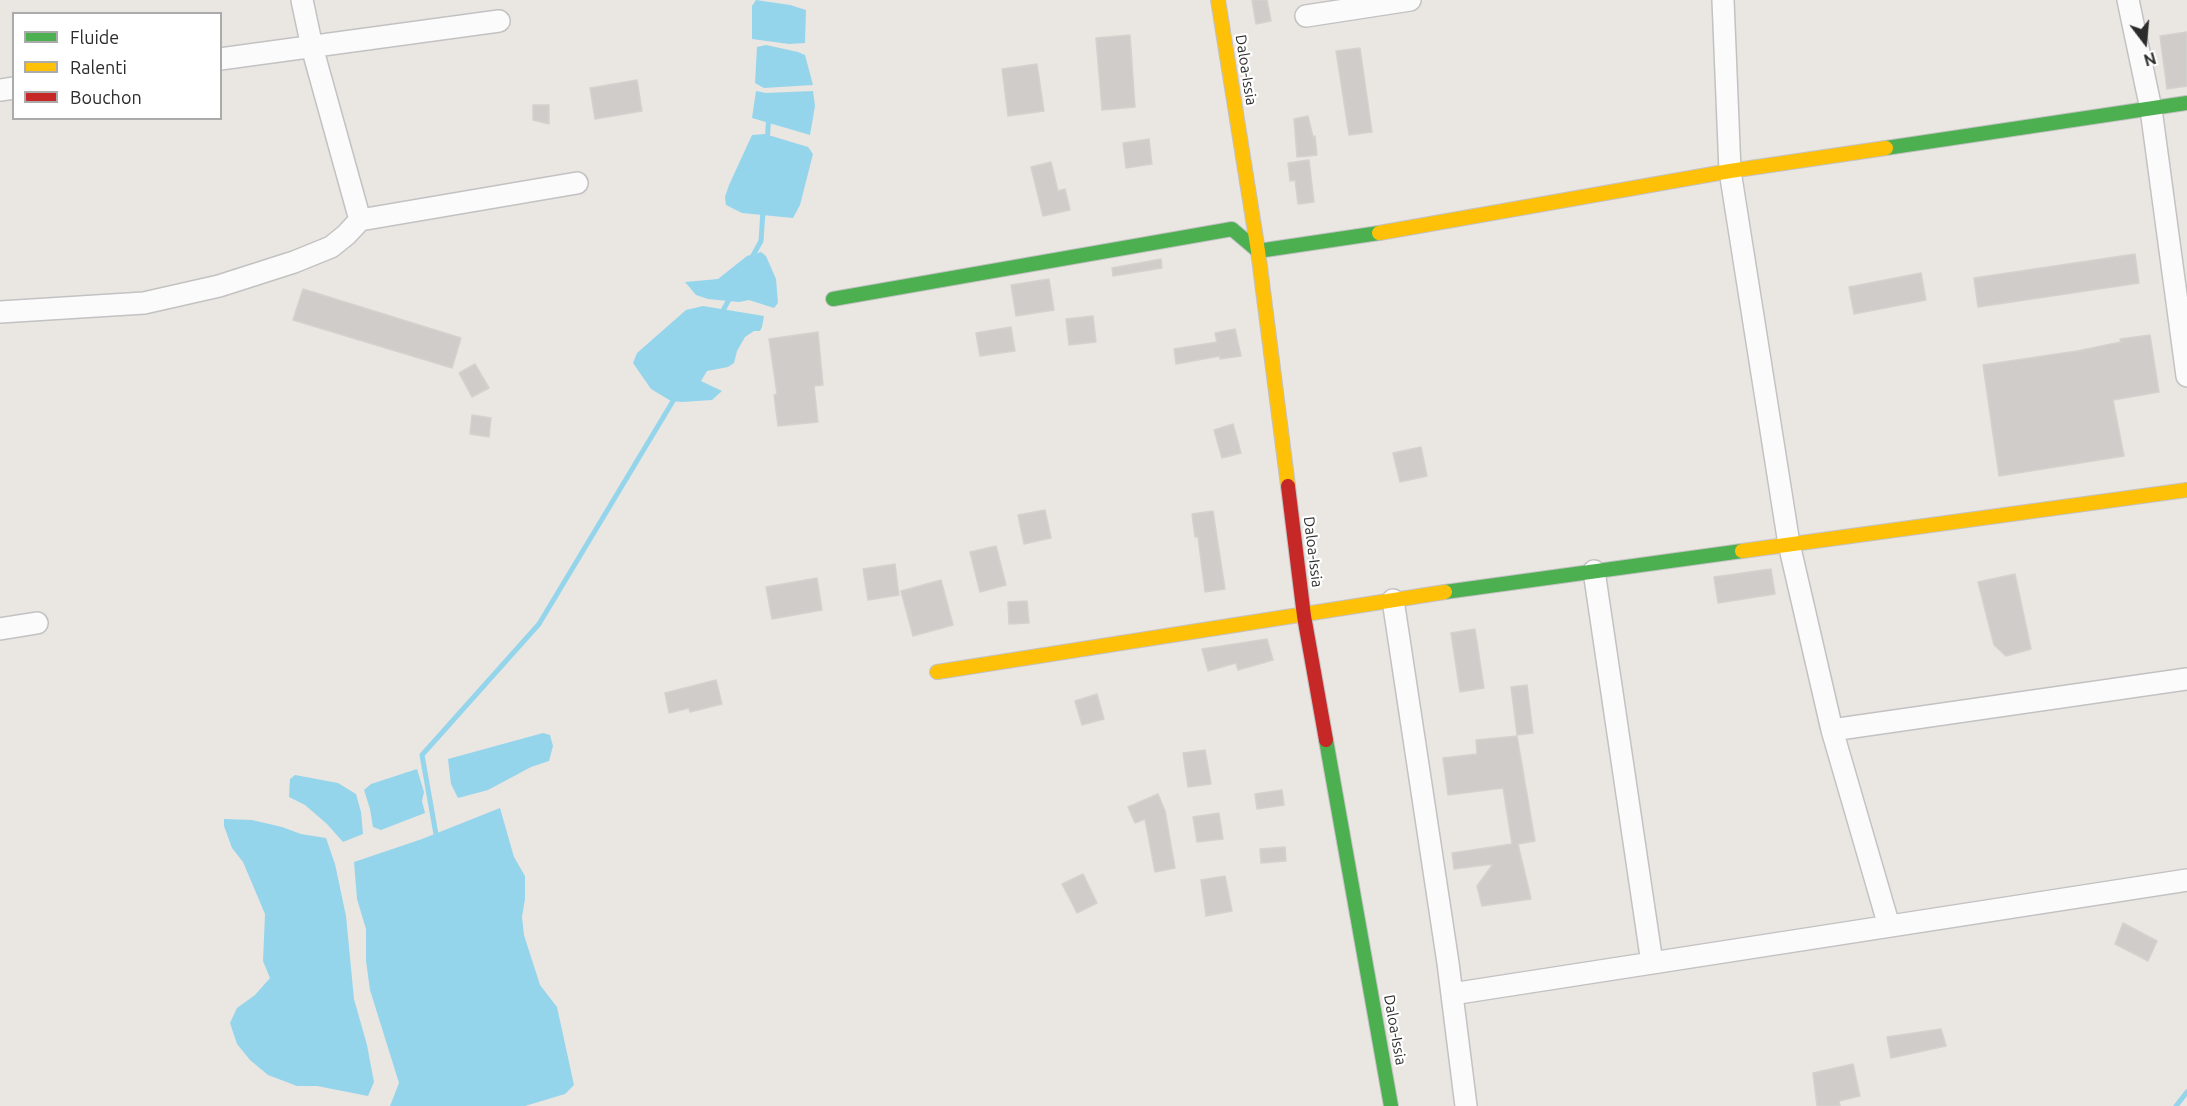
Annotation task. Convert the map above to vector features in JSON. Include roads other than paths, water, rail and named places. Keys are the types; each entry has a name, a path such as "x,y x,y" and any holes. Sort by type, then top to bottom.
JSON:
{"street":[{"path":"302,0 312,47 360,220"},
{"name":"Daloa-Issia","path":"1218,0 1258,251 1304,616 1391,1106"},
{"path":"1306,16 1410,0"},
{"path":"1723,0 1730,171 1789,544 1832,730 1889,926"},
{"path":"2128,0 2151,109 2187,376"},
{"path":"222,59 499,21"},
{"path":"833,300 1232,229 1258,251 1342,239 1730,171 2187,103"},
{"path":"0,312 144,303 219,286 331,247 360,220 578,183"},
{"path":"937,672 1304,616 1393,600 2187,490"},
{"path":"1594,571 1652,963"},
{"path":"1393,600 1452,994 1466,1106"},
{"path":"0,629 37,623"},
{"path":"1832,730 2187,679"},
{"path":"1452,994 2187,880"}],"water":[{"path":"756,0 806,10 805,43 789,44 752,39 752,6"},
{"path":"766,45 805,55 813,85 764,88 755,83 757,47"},
{"path":"756,91 766,93 813,91 815,106 810,135 752,118"},
{"path":"765,134 808,147 813,154 800,205 793,218 742,213 726,205 725,197 729,185 752,135"},
{"path":"761,252 766,256 776,279 778,303 774,308 749,300 739,302 708,299 696,295 685,282 718,279 747,256"},
{"path":"703,306 764,316 762,327 760,331 754,331 745,337 737,351 734,363 728,367 707,371 701,381 722,391 712,400 671,401 651,389 633,363 637,353 686,310"},
{"path":"543,733 550,735 553,746 549,761 531,767 488,790 458,798 451,784 448,759"},
{"path":"417,769 424,792 422,801 425,813 381,830 373,827 364,790 371,784"},
{"path":"295,775 338,783 356,794 361,812 363,834 343,842 305,805 289,797 290,779"},
{"path":"500,808 514,857 525,876 522,917 524,935 540,985 557,1007 574,1085 565,1094 525,1106 390,1106 399,1083 370,990 366,961 366,929 357,899 354,862 422,839"},
{"path":"224,819 252,820 301,834 326,838 335,864 346,916 354,999 367,1045 374,1082 368,1096 317,1086 297,1086 268,1075 250,1060 237,1044 230,1023 237,1008 255,995 270,978 263,961 265,914 243,862 232,848 224,826"}],"waterway":[{"path":"767,142 769,115"},
{"path":"751,259 761,241 763,211"},
{"path":"721,314 731,296"},
{"path":"437,840 422,755 539,624 676,396"},
{"path":"2176,1106 2187,1092"}]}
